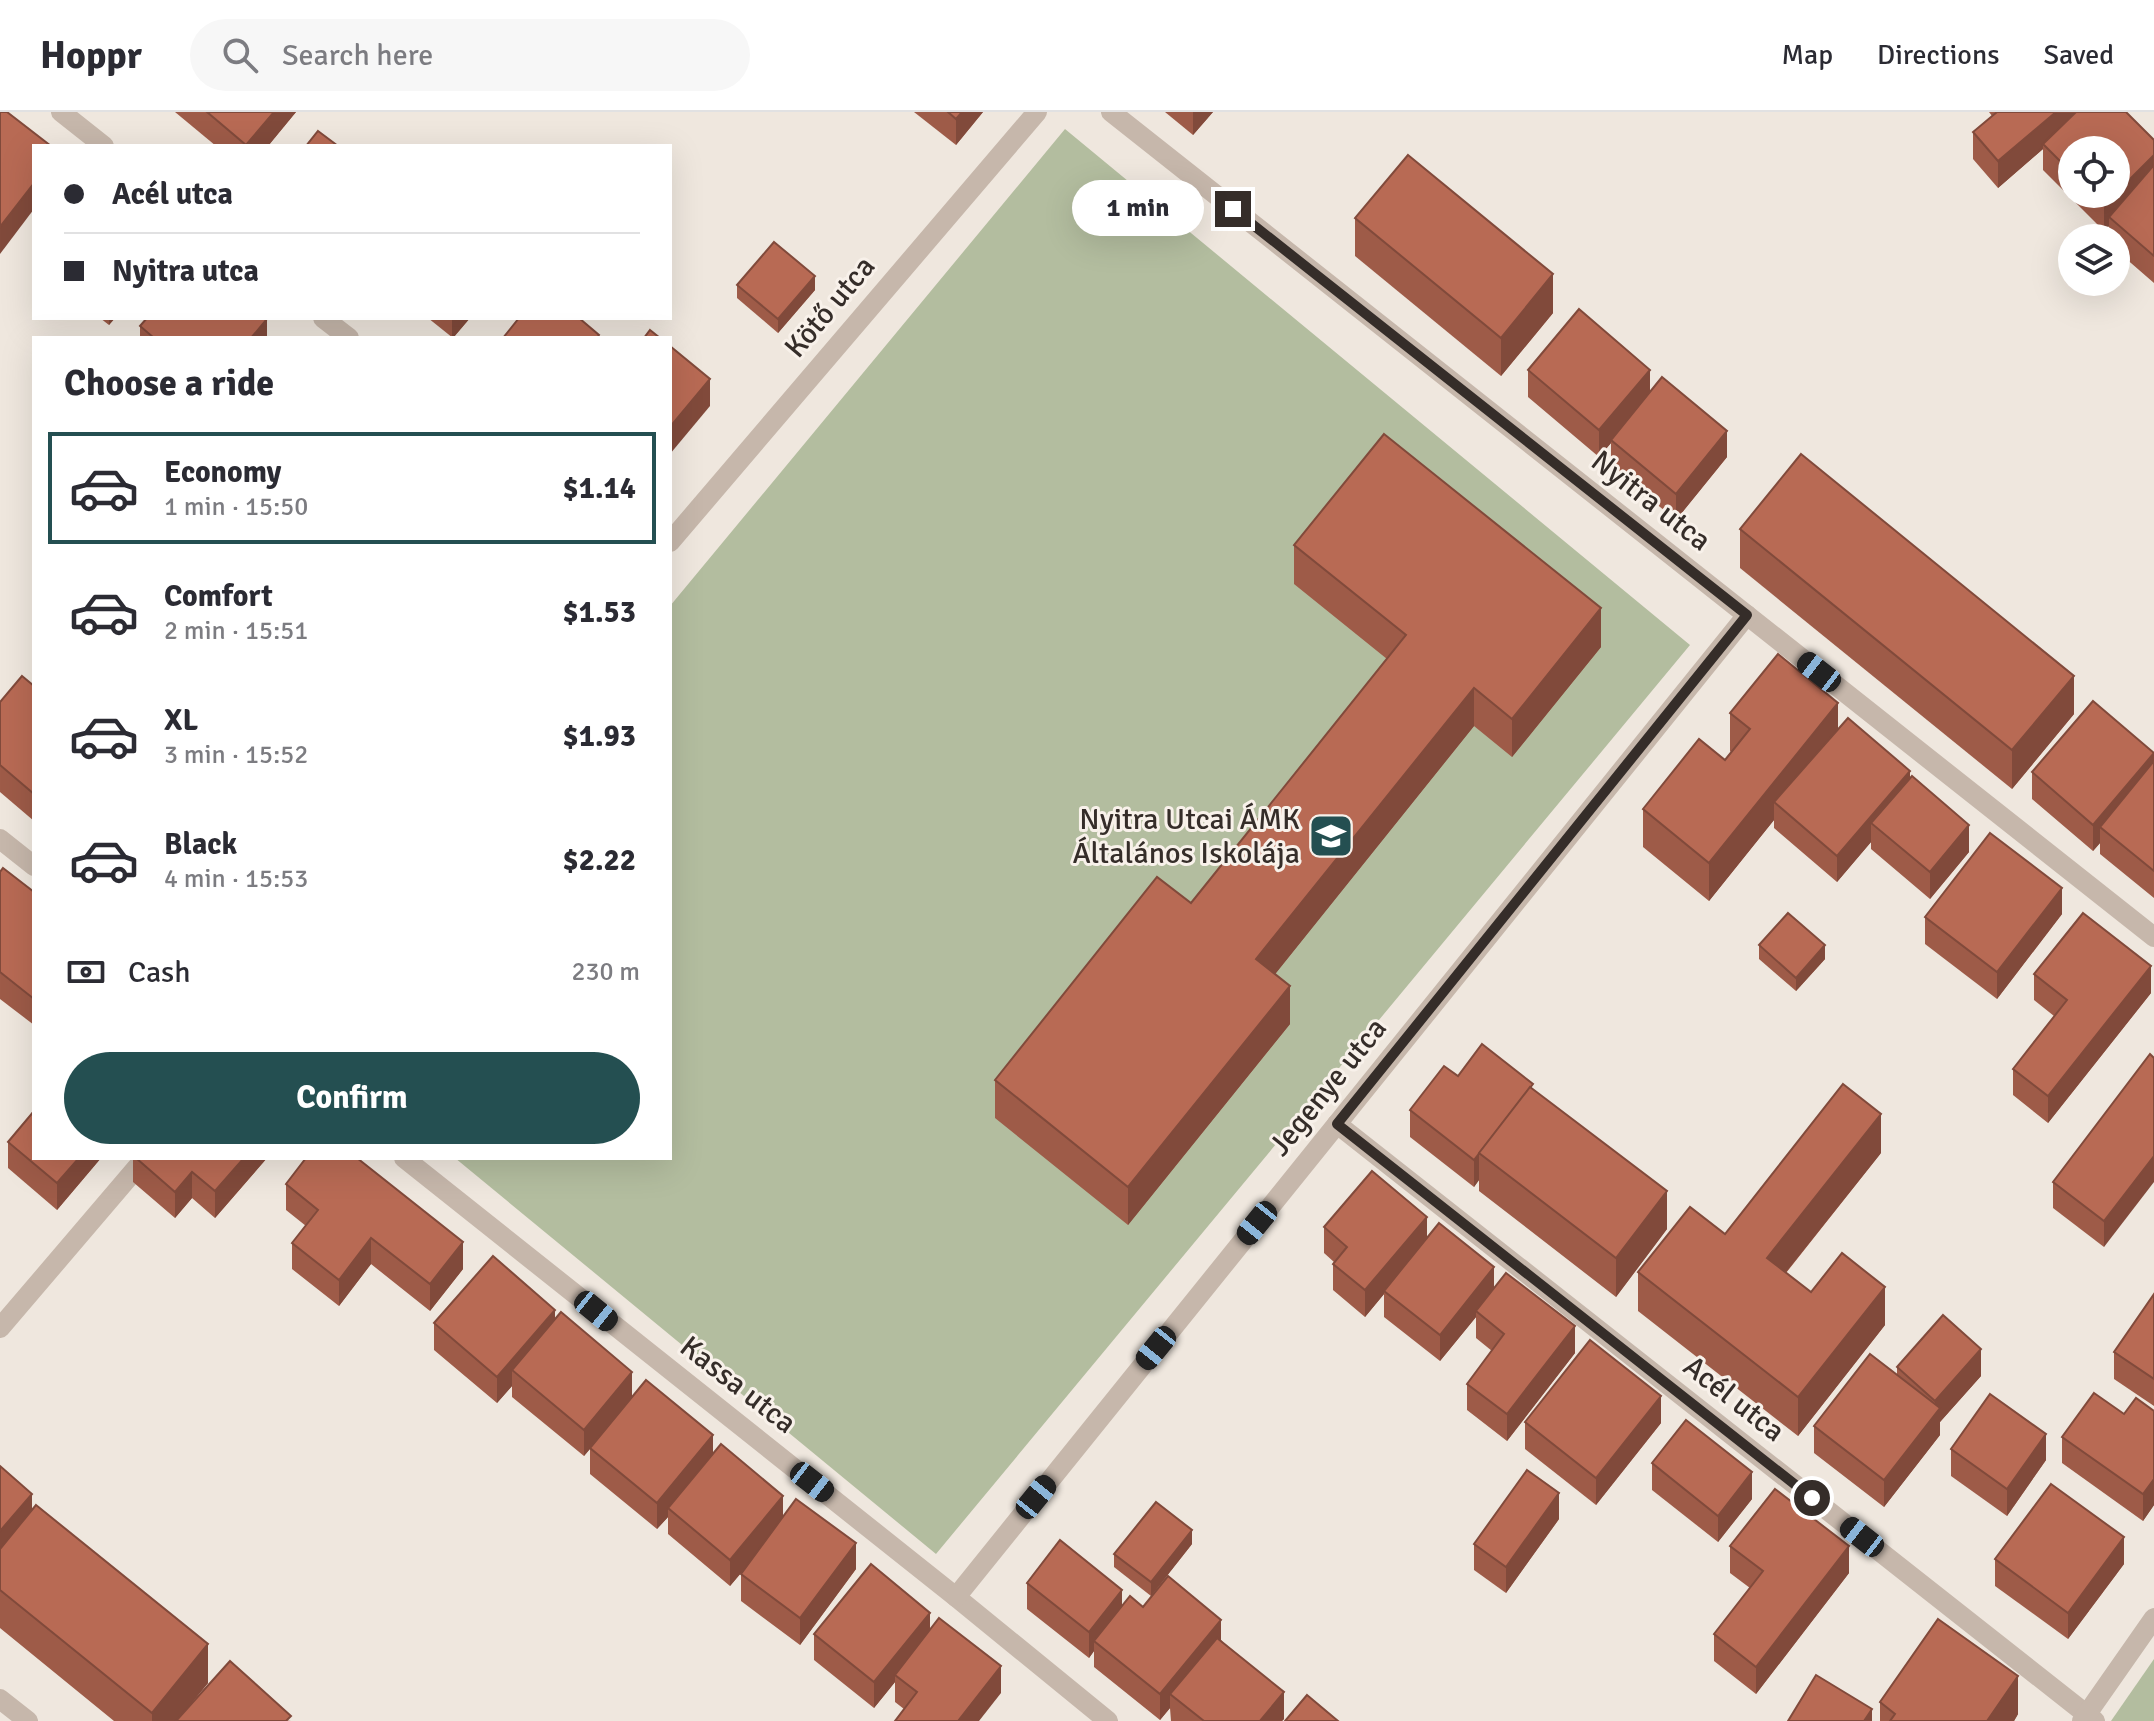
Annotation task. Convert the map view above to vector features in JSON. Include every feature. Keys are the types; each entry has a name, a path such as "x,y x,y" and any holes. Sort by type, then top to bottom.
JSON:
{"street":[{"path":"61,112 101,144"},
{"name":"Kötő utca","path":"672,540 1037,112"},
{"name":"Nyitra utca","path":"1111,112 2154,937"},
{"path":"326,320 346,336"},
{"name":"Jegenye utca","path":"956,1597 1747,615"},
{"path":"0,839 32,864"},
{"name":"Acél utca","path":"1337,1124 2088,1719"},
{"path":"0,1328 143,1160"},
{"name":"Kassa utca","path":"407,1160 1108,1721"},
{"path":"2088,1719 2154,1618"},
{"path":"0,1699 28,1721"}],"green space":[{"path":"1065,129 1690,645 936,1554 457,1160 672,1160 672,604"},
{"path":"2154,1659 2154,1721 2111,1721"}],"building":[{"path":"0,112 7,112 48,144 32,144 32,186 0,227"},
{"path":"207,112 274,112 245,144"},
{"path":"948,112 962,112 956,119"},
{"path":"1997,112 2056,112 1998,161 1973,132"},
{"path":"2076,112 2126,112 2154,140 2154,155 2130,179 2130,136 2058,136 2058,159 2043,144"},
{"path":"318,131 335,144 308,144"},
{"path":"1408,155 1553,274 1501,338 1355,218"},
{"path":"2154,165 2154,256 2130,235 2130,224 2117,224 2109,217 2117,208 2130,208 2130,193"},
{"path":"774,242 815,276 778,319 737,285"},
{"path":"1579,309 1650,370 1599,430 1528,370"},
{"path":"145,320 266,320 253,336 152,336 140,326"},
{"path":"517,320 581,320 599,335 598,336 505,336"},
{"path":"672,348 710,379 672,425"},
{"path":"1662,377 1727,431 1676,494 1611,440"},
{"name":"Nyitra Utcai ÁMK Általános Iskolája","path":"1384,434 1601,608 1512,719 1474,688 1256,959 1290,986 1128,1187 995,1080 1157,877 1191,903 1406,635 1294,545"},
{"path":"1801,454 2074,676 2012,750 1740,529"},
{"path":"1778,654 1838,703 1709,863 1643,809 1699,739 1725,760 1750,729 1730,713"},
{"path":"22,676 32,684 32,792 0,765 0,702"},
{"path":"2093,701 2154,753 2093,825 2032,772"},
{"path":"1848,718 1910,771 1837,856 1774,802"},
{"path":"2154,761 2154,871 2100,827"},
{"path":"1912,776 1969,825 1930,872 1871,823"},
{"path":"1990,833 2062,888 1997,972 1925,917"},
{"path":"3,868 32,890 32,997 0,972 0,872"},
{"path":"1788,913 1825,945 1796,978 1759,945"},
{"path":"2083,913 2151,966 2048,1096 2013,1069 2067,1000 2034,974"},
{"path":"1482,1044 1533,1084 1474,1160 1410,1110 1444,1066 1458,1076"},
{"path":"2150,1054 2154,1058 2154,1156 2104,1221 2053,1182"},
{"path":"1843,1084 1881,1114 1767,1258 1811,1292 1842,1253 1885,1287 1798,1397 1638,1272 1690,1207 1725,1234"},
{"path":"1530,1087 1667,1191 1616,1258 1479,1153"},
{"path":"32,1113 32,1160 77,1160 57,1183 8,1142"},
{"path":"138,1160 242,1160 215,1191 192,1172 175,1192"},
{"path":"304,1160 360,1160 463,1242 430,1284 371,1238 339,1280 292,1243 318,1210 286,1184"},
{"path":"1372,1171 1427,1217 1365,1290 1333,1264 1347,1247 1324,1227"},
{"path":"1439,1223 1494,1267 1440,1335 1384,1291"},
{"path":"493,1256 555,1310 497,1377 434,1323"},
{"path":"1506,1273 1575,1326 1507,1414 1467,1384 1504,1334 1476,1311"},
{"path":"2154,1294 2154,1379 2114,1352"},
{"path":"561,1312 632,1372 584,1430 512,1370"},
{"path":"1943,1315 1981,1349 1935,1401 1897,1367"},
{"path":"1590,1340 1661,1396 1596,1478 1525,1422"},
{"path":"1870,1354 1940,1408 1884,1480 1814,1426"},
{"path":"646,1380 713,1435 657,1503 590,1448"},
{"path":"2094,1393 2124,1414 2136,1398 2154,1411 2154,1479 2143,1494 2062,1437"},
{"path":"1990,1394 2046,1434 2007,1489 1951,1449"},
{"path":"1686,1420 1752,1472 1718,1516 1652,1463"},
{"path":"721,1444 783,1496 730,1560 668,1508"},
{"path":"0,1466 32,1494 0,1531"},
{"path":"1527,1470 1559,1493 1506,1567 1474,1544"},
{"path":"2051,1484 2124,1537 2068,1613 1995,1559"},
{"path":"1775,1489 1849,1546 1756,1667 1714,1634 1763,1571 1730,1546"},
{"path":"796,1499 856,1543 800,1618 741,1574"},
{"path":"1156,1502 1192,1530 1151,1582 1114,1554"},
{"path":"36,1505 208,1644 152,1713 0,1590 0,1549"},
{"path":"1060,1540 1122,1590 1089,1632 1027,1583"},
{"path":"871,1564 930,1613 874,1682 814,1634"},
{"path":"1168,1576 1221,1620 1160,1694 1094,1641 1130,1596 1143,1607"},
{"path":"939,1618 1001,1666 958,1721 895,1721 917,1692 895,1675"},
{"path":"1938,1619 2018,1676 1987,1721 1890,1721 1895,1714 1880,1702"},
{"path":"1217,1638 1284,1692 1260,1721 1204,1721 1170,1694"},
{"path":"230,1661 291,1716 286,1721 176,1721"},
{"path":"1816,1675 1872,1709 1864,1721 1788,1721"},
{"path":"1307,1695 1338,1721 1285,1721"}],"place":[{"name":"Nyitra Utcai ÁMK Általános Iskolája","path":"1331,836"}],"route":[{"path":"1233,209 1747,615 1337,1124 1812,1498"}]}
